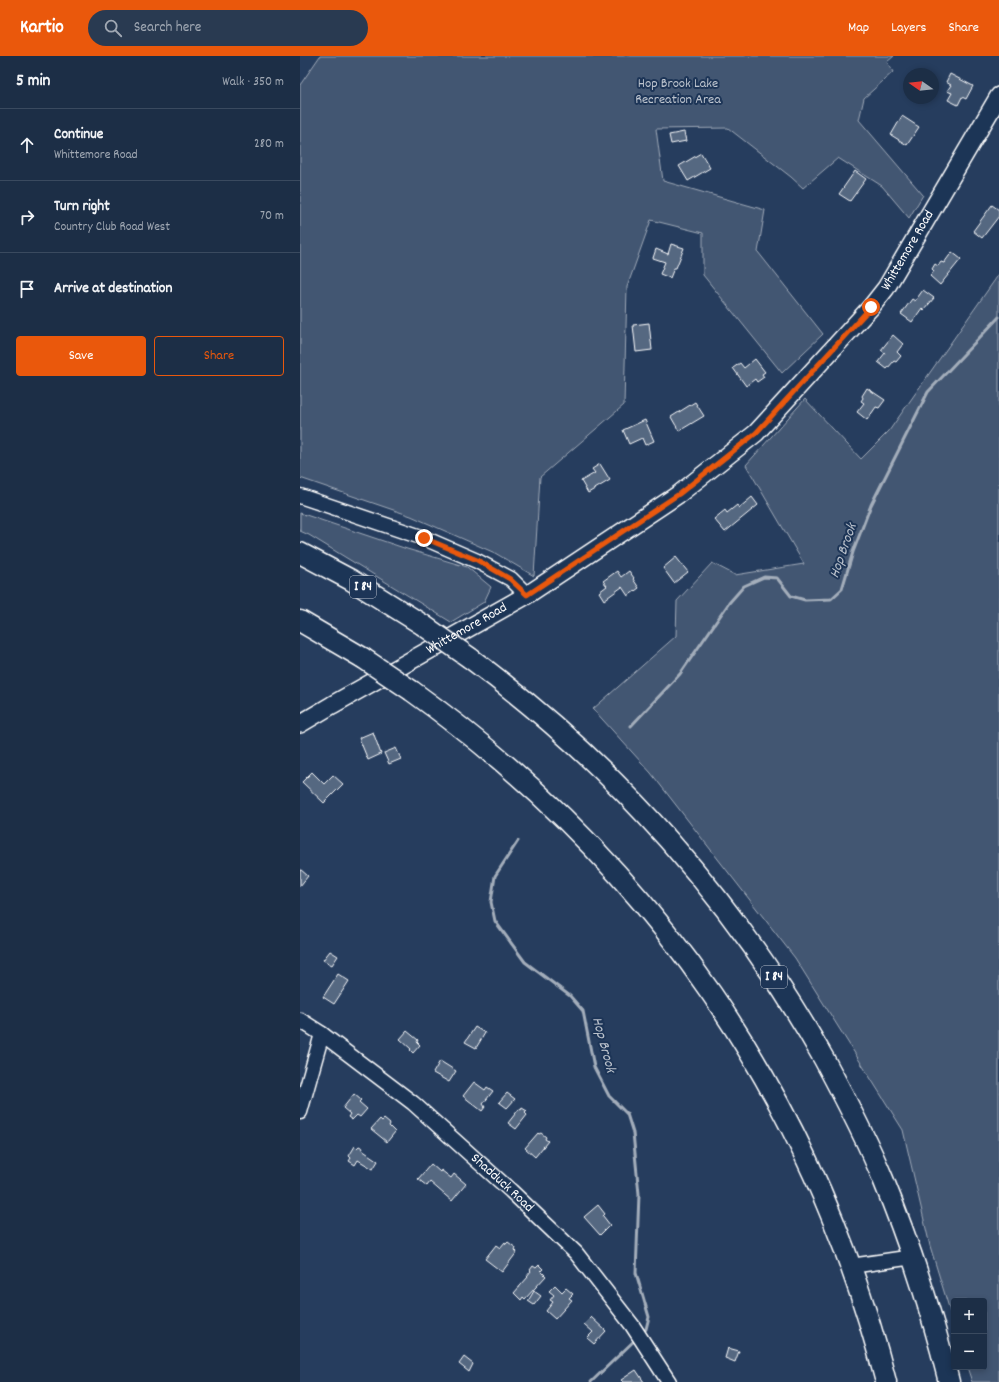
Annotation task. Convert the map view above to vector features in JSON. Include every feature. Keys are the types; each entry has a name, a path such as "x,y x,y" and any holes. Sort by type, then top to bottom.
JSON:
{"highway":[{"name":"I 84","path":"300,553 351,580 423,625 511,689 555,726 630,797 674,845 728,912 788,998 838,1084 882,1177 913,1256 932,1317 949,1382"},
{"path":"300,621 363,658 412,691 477,740 515,772 620,876 681,950 710,989 784,1112 826,1201 851,1266 873,1334 886,1382"}],"main road":[{"name":"Whittemore Road","path":"300,724 527,595 679,494 756,433 871,307 886,288 999,96"}],"street":[{"path":"300,496 424,538 477,560 510,579 527,595"},
{"name":"Shadduck Road","path":"300,1020 322,1034 413,1104 511,1191 576,1253 632,1325 669,1382"},
{"path":"300,1112 322,1034"},
{"path":"851,1266 913,1256"}],"green space":[{"name":"Hop Brook Lake Recreation Area","path":"320,56 894,56 887,62 893,72 864,98 859,120 923,195 909,218 882,186 838,158 803,188 728,128 656,129 663,181 765,210 758,252 823,334 782,373 703,275 703,233 651,220 627,287 624,405 540,477 534,576 495,553 411,516 300,478 300,85"},
{"path":"999,274 999,1382 972,1382 968,1370 987,1370 987,1298 951,1298 951,1314 930,1246 903,1130 795,958 651,773 593,709 676,636 677,601 712,563 735,575 804,564 746,465 805,399 861,459 889,431"},
{"path":"300,513 407,549 467,567 491,587 484,602 451,622 309,535 300,531"}],"building":[{"path":"950,74 973,86 966,99 962,97 958,105 948,100 952,93 947,91 951,85 946,82"},
{"path":"902,116 919,127 907,145 891,135"},
{"path":"684,132 686,141 671,144 669,135"},
{"path":"701,153 710,168 688,181 679,166"},
{"path":"855,171 866,179 850,201 839,194"},
{"path":"992,205 999,210 999,216 982,238 973,231"},
{"path":"671,244 684,248 676,268 674,268 670,278 660,274 665,262 653,258 656,249 668,254"},
{"path":"952,252 961,259 940,285 930,276 934,271 932,269 935,264 938,266 941,262 944,263"},
{"path":"923,290 934,298 924,310 922,308 912,322 901,314 912,299 915,301"},
{"path":"649,323 652,350 636,352 633,325"},
{"path":"893,335 903,344 897,352 901,356 887,369 878,362 885,353 881,350"},
{"path":"755,359 765,372 762,374 764,377 757,382 755,379 746,386 733,368 740,363 744,368"},
{"path":"867,388 885,400 879,408 876,407 867,420 857,412 864,403 861,401 863,398 862,396"},
{"path":"695,402 704,416 679,431 671,417"},
{"path":"645,420 654,441 645,445 642,438 629,444 623,430"},
{"path":"600,464 610,480 588,493 581,481 595,473 592,469"},
{"path":"752,497 758,505 725,532 714,519 725,510 727,513 737,505 739,508"},
{"path":"676,557 688,572 674,583 663,568"},
{"path":"617,571 621,577 629,571 639,588 628,596 622,587 604,600 599,592 607,586 603,581"},
{"path":"373,732 381,754 368,760 359,738"},
{"path":"396,748 401,759 389,764 384,753"},
{"path":"312,772 324,784 333,775 343,784 324,803 302,782"},
{"path":"300,869 308,876 300,886"},
{"path":"330,951 338,956 332,965 323,960"},
{"path":"338,974 349,981 334,1004 323,997"},
{"path":"475,1027 485,1033 476,1048 465,1042"},
{"path":"407,1031 418,1040 417,1042 420,1045 413,1053 410,1050 411,1049 400,1039"},
{"path":"440,1061 456,1071 449,1082 433,1073"},
{"path":"474,1082 485,1090 487,1087 493,1091 483,1104 485,1107 482,1111 463,1096"},
{"path":"507,1093 515,1099 507,1108 499,1102"},
{"path":"354,1094 361,1100 359,1102 367,1109 360,1117 357,1115 352,1120 348,1117 350,1114 343,1108"},
{"path":"522,1108 527,1111 525,1113 527,1115 516,1129 508,1123 519,1109 521,1110"},
{"path":"380,1119 382,1121 384,1119 390,1124 389,1126 395,1132 387,1142 371,1129"},
{"path":"538,1133 541,1133 546,1137 545,1139 548,1141 535,1157 525,1148"},
{"path":"355,1146 357,1148 359,1146 363,1148 362,1150 378,1161 373,1169 358,1160 355,1165 349,1161 351,1158 349,1156"},
{"path":"431,1164 440,1172 441,1170 451,1178 454,1174 466,1184 452,1201 430,1182 427,1186 418,1179"},
{"path":"598,1205 605,1214 603,1216 610,1225 600,1235 584,1217"},
{"path":"505,1242 506,1244 508,1242 516,1248 515,1250 517,1252 502,1272 485,1259 496,1245 500,1248"},
{"path":"539,1265 543,1269 541,1271 546,1276 525,1299 523,1297 521,1300 514,1293 528,1277 527,1276 533,1266 536,1268"},
{"path":"555,1285 562,1292 566,1288 573,1294 569,1298 572,1300 555,1319 546,1311 553,1302 550,1300 554,1295 549,1291"},
{"path":"534,1291 541,1296 534,1305 528,1301"},
{"path":"591,1317 606,1331 594,1344 587,1338 593,1332 584,1324"},
{"path":"728,1348 739,1351 735,1362 725,1358"},
{"path":"464,1357 473,1364 469,1372 459,1364"},
{"path":"636,1370 644,1382 623,1382 621,1380"}],"waterway":[{"name":"Hop Brook","path":"631,726 680,674 729,603 744,586 764,577 777,578 791,596 805,600 831,599 842,589 853,552 871,505 928,392 999,317"},
{"name":"Hop Brook","path":"518,841 495,876 491,902 495,921 525,962 570,996 583,1011 594,1067 609,1096 627,1114 633,1133 639,1194 636,1273 649,1317 646,1329 642,1334"},
{"name":"Hop Brook","path":"591,1382 636,1339"}],"route":[{"path":"424,538 477,560 510,579 527,595 679,494 756,433 871,307"}]}
